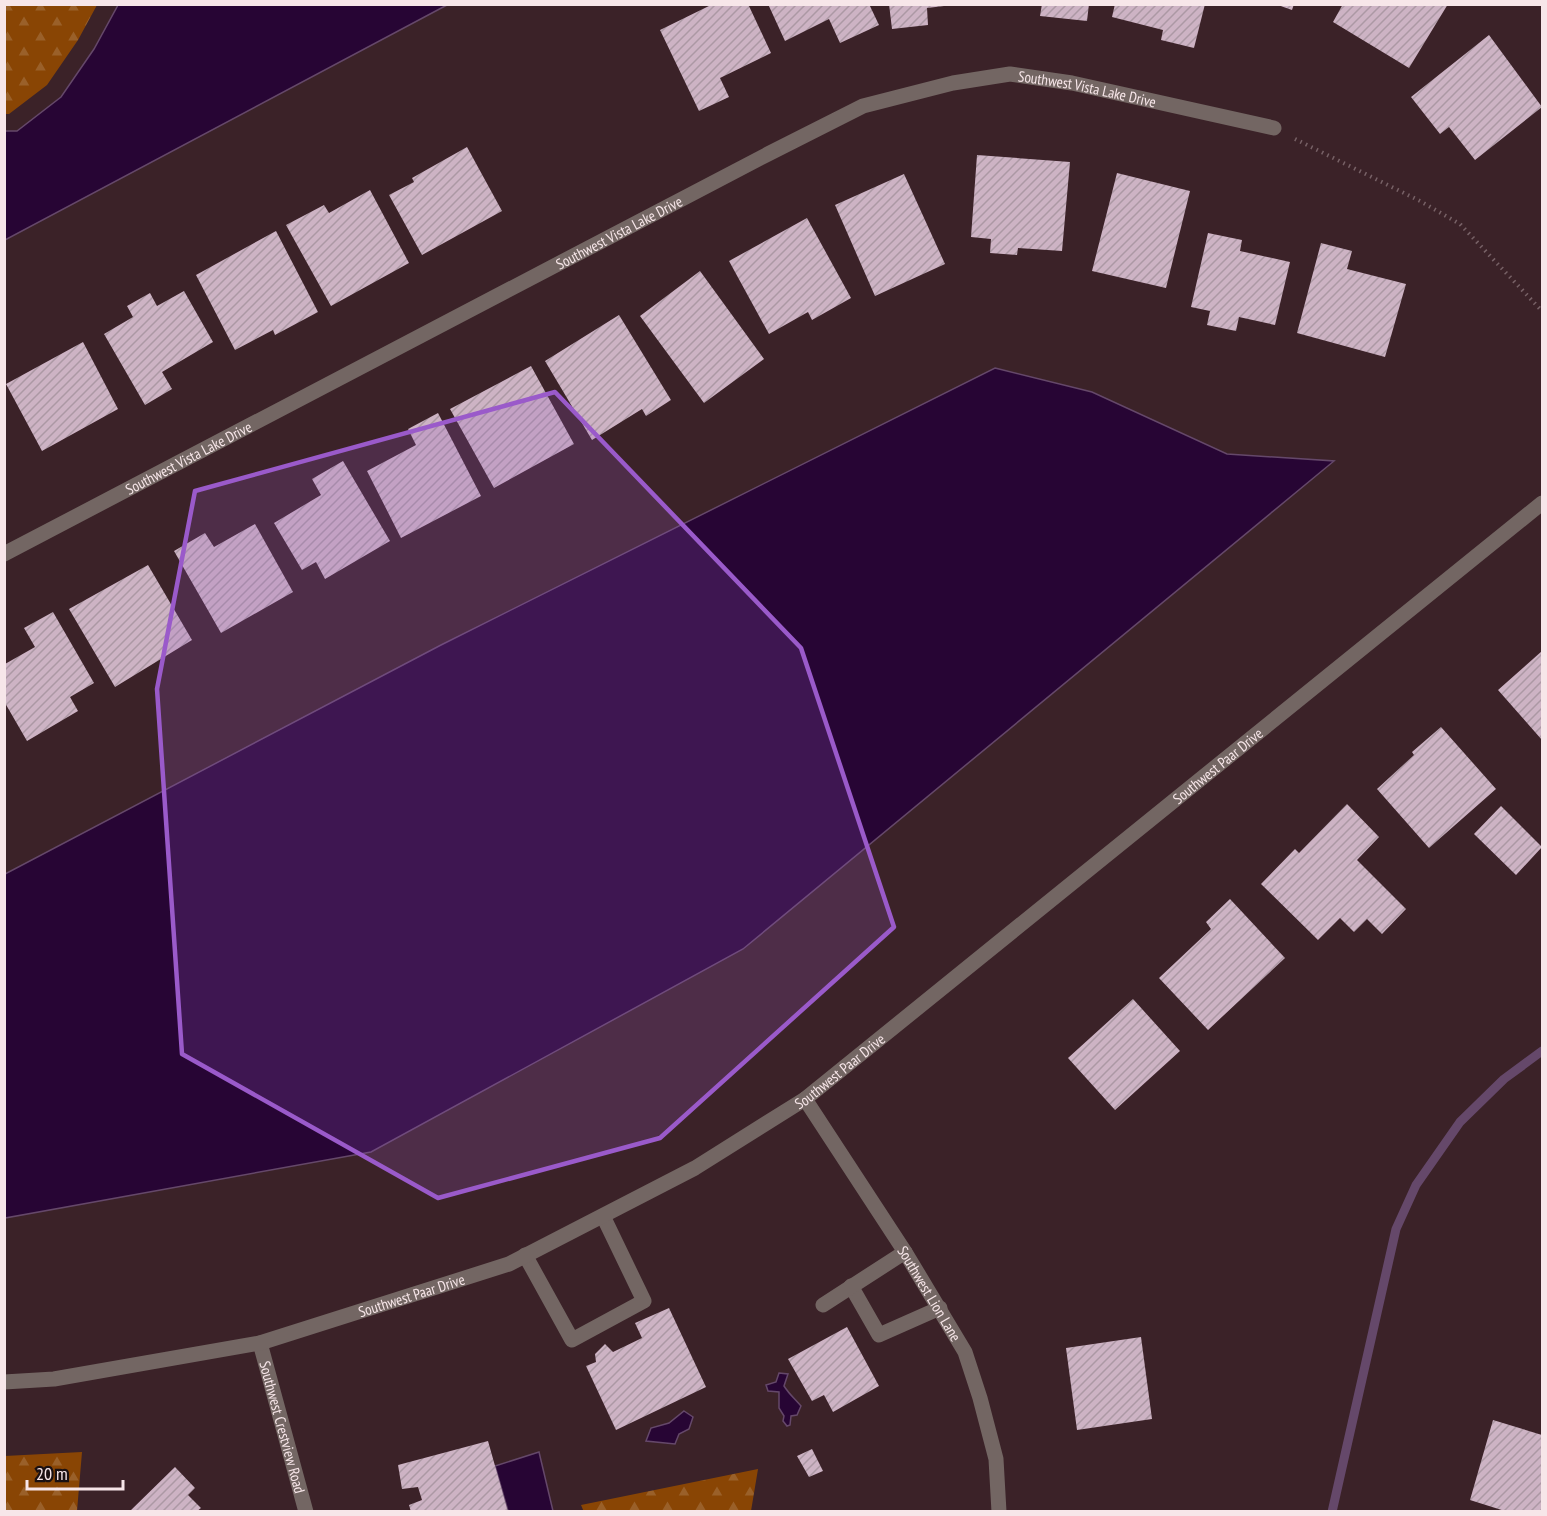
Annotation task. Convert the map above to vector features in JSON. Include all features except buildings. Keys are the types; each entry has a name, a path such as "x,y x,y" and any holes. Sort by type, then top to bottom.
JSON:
{"street":[{"name":"Southwest Vista Lake Drive","path":"4,554 863,106 953,82 1010,74 1072,83 1274,128"},
{"name":"Southwest Paar Drive","path":"4,1382 54,1379 260,1343 509,1264 695,1168 805,1099 1542,503"},
{"name":"Southwest Lion Lane","path":"805,1099 905,1252 965,1352 996,1459 999,1512"},
{"path":"525,1255 572,1340 644,1300 603,1216"},
{"path":"823,1305 905,1252"},
{"path":"851,1286 879,1335 939,1308"},
{"name":"Southwest Crestview Road","path":"260,1343 306,1512"}],"path":[{"path":"1274,128 1420,201 1460,224 1542,311"}],"highlighted area":[{"path":"555,392 801,648 894,927 660,1138 438,1198 182,1054 157,689 195,491"}],"green space":[{"path":"4,5 97,5 78,40 47,85 9,114 5,114"},
{"path":"82,1452 77,1511 5,1511 5,1456"},
{"path":"758,1469 751,1511 584,1512 581,1505"}],"shaded area":[{"path":"118,5 447,5 5,240 5,131 17,131 61,97 94,49"},
{"path":"995,368 1092,392 1227,454 1334,461 743,949 371,1152 5,1218 5,874 441,645"},
{"path":"779,1373 788,1374 784,1386 801,1406 797,1415 791,1416 790,1425 787,1426 779,1408 779,1392 768,1391 766,1385 776,1382"},
{"path":"684,1411 693,1417 689,1429 679,1434 675,1444 646,1441 651,1428 669,1423"},
{"path":"539,1452 553,1511 508,1511 495,1466"}],"waterway":[{"path":"1332,1512 1396,1229 1416,1185 1460,1122 1504,1079 1542,1051"}]}
